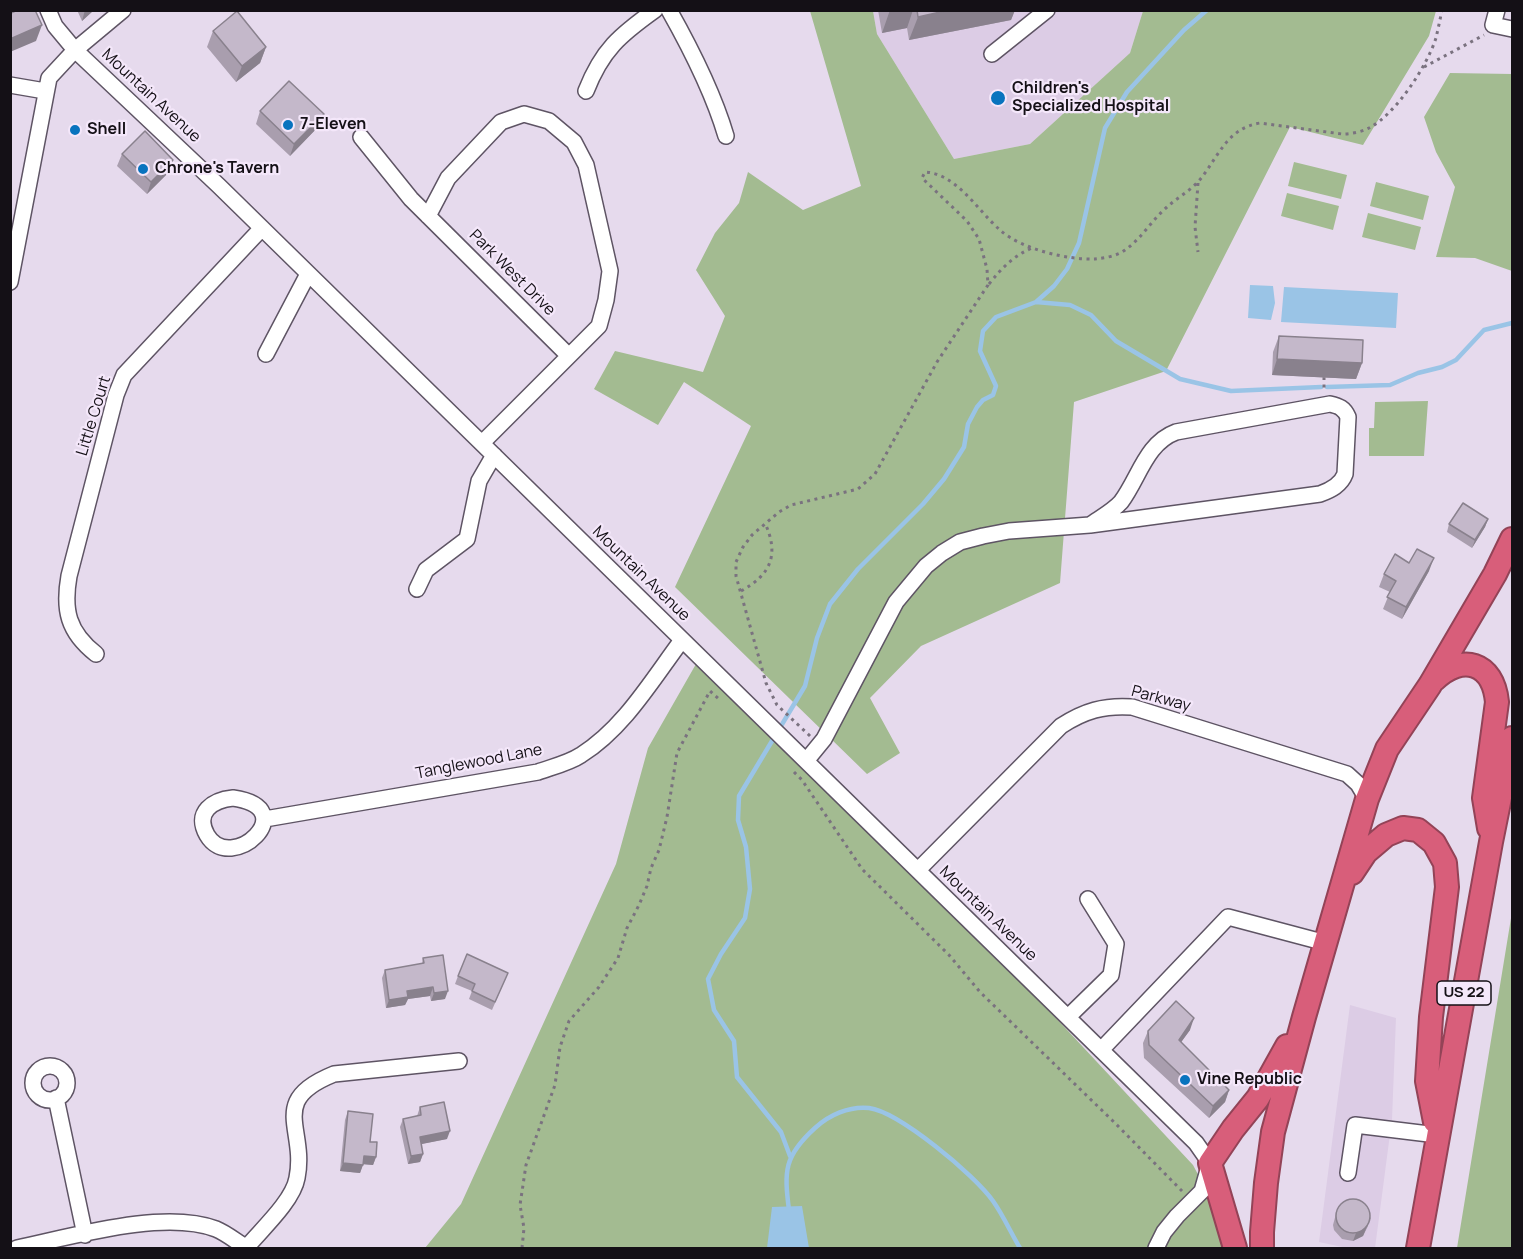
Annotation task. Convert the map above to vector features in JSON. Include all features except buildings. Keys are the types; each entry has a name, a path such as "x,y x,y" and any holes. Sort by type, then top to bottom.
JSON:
{"highway":[{"path":"1262,1248 1266,1183 1274,1132 1304,1017 1367,799 1387,749 1430,685 1495,574 1512,539"},
{"path":"1430,685 1445,670 1469,665 1485,672 1496,690 1497,702 1484,798 1491,842"},
{"name":"US 22","path":"1418,1248 1491,842 1512,738"},
{"path":"1339,898 1366,852 1386,835 1403,828 1418,830 1434,843 1445,863 1447,887 1431,1017 1427,1081 1437,1136"},
{"path":"1235,1248 1210,1163 1258,1098 1304,1017"}],"street":[{"name":"Mountain Avenue","path":"48,10 55,26 75,50 183,150 764,718 1196,1143 1210,1163"},
{"path":"10,282 24,218 45,91 52,73 75,50 123,10"},
{"path":"669,10 719,114 726,136"},
{"path":"992,54 1047,10"},
{"path":"1497,10 1493,26 1512,29"},
{"path":"586,91 593,71 606,50 648,12"},
{"path":"11,85 45,91"},
{"path":"429,216 448,178 501,122 524,114 549,121 574,142 586,165 610,271 599,326 482,443"},
{"name":"Park West Drive","path":"361,137 411,199 569,356"},
{"name":"Little Court","path":"96,654 85,645 69,621 66,592 116,395 124,375 262,228"},
{"path":"267,354 308,274"},
{"path":"806,761 824,739 897,602 926,566 942,553 960,542 1009,531 1090,525 1329,491 1342,481 1345,474 1348,417 1346,411 1330,404 1167,435 1153,448 1120,503 1090,525"},
{"path":"417,589 426,570 467,539 480,481 494,455"},
{"name":"Tanglewood Lane","path":"265,819 538,772 580,757 620,723 682,640"},
{"name":"Parkway","path":"918,870 1061,726 1095,709 1113,706 1132,707 1347,774 1358,784 1367,799"},
{"path":"1068,1017 1111,975 1116,944 1088,899"},
{"path":"1101,1050 1228,917 1326,943"},
{"path":"17,1248 146,1222 192,1223 217,1229 246,1248 291,1194 297,1179 293,1109 300,1094 315,1082 334,1074 459,1061"},
{"path":"56,1098 85,1234"},
{"path":"1348,1173 1355,1125 1437,1136"},
{"path":"1156,1248 1164,1232 1202,1191 1210,1163"}],"path":[{"path":"988,285 987,269 979,239 967,221 922,178 925,172 933,173 956,186 1001,231 1015,241 1032,248 1085,259 1107,258 1125,250 1169,205 1198,182 1228,140 1250,125 1260,123 1342,134 1370,128 1396,103 1422,68 1435,39 1442,10"},
{"path":"1422,68 1492,30"},
{"path":"1198,182 1195,227 1198,252"},
{"path":"810,736 777,705 766,683 736,576 736,562 752,535 791,505 858,489 867,483 895,441 937,362 988,285 1006,263 1019,253 1032,248"},
{"path":"741,591 756,583 767,571 774,544 765,523"},
{"path":"522,1248 524,1228 520,1205 526,1166 555,1085 560,1063 560,1047 569,1021 599,987 618,958 627,928 647,886 651,868 659,850 667,817 677,753 710,691"},
{"path":"786,764 801,780 862,869 949,955 980,992 1116,1124 1192,1202"}],"shaded area":[{"name":"Children's Specialized Hospital","path":"873,11 1143,11 1130,53 1030,144 954,159 877,34"},
{"path":"1350,1005 1396,1018 1392,1119 1375,1248 1347,1248 1319,1242"}],"green space":[{"path":"810,11 873,11 877,34 954,159 1030,144 1130,53 1143,11 1436,11 1429,36 1363,145 1290,127 1166,371 1074,402 1060,583 921,646 870,698 900,753 867,774 675,587 751,426 684,382 658,425 594,389 615,351 703,372 725,316 696,270 715,233 739,203 748,172 803,210 861,186"},
{"path":"1450,73 1512,74 1512,271 1475,258 1436,257 1455,187 1436,152 1424,117"},
{"path":"1294,162 1347,175 1341,199 1288,186"},
{"path":"1376,182 1429,196 1423,220 1370,206"},
{"path":"1287,193 1339,206 1333,230 1281,216"},
{"path":"1368,213 1421,227 1415,250 1362,237"},
{"path":"1428,401 1424,456 1369,456 1369,428 1374,428 1375,402"},
{"path":"700,657 918,870 1193,1165 1235,1248 425,1248 461,1204 616,864 648,748"},
{"path":"1512,912 1511,1248 1457,1248"}],"water":[{"path":"1250,285 1273,286 1275,303 1271,320 1248,318"},
{"path":"1284,287 1398,293 1396,328 1281,322"},
{"path":"802,1206 809,1248 767,1248 772,1207"}],"waterway":[{"path":"790,1156 781,1132 737,1077 734,1041 714,1010 708,979 721,954 745,918 750,889 746,847 738,820 739,796 805,686 817,638 830,604 858,569 923,504 944,479 964,447 968,424 977,407 983,400 993,395 996,386 980,351 983,331 996,317 1036,302 1054,286 1067,269 1079,243 1105,128 1127,92 1184,30 1207,10"},
{"path":"1036,302 1070,305 1091,315 1116,341 1180,379 1231,391 1321,387"},
{"path":"1327,387 1390,385 1456,360 1484,330 1512,323"},
{"path":"789,1210 788,1165 797,1147 815,1128 833,1115 854,1108 869,1108 882,1112 917,1132 954,1161 993,1201 1020,1248"}],"place":[{"name":"Children's Specialized Hospital","path":"998,98"},
{"name":"7-Eleven","path":"288,125"},
{"name":"Shell","path":"75,130"},
{"name":"Chrone's Tavern","path":"143,169"},
{"name":"Vine Republic","path":"1185,1080"}]}
